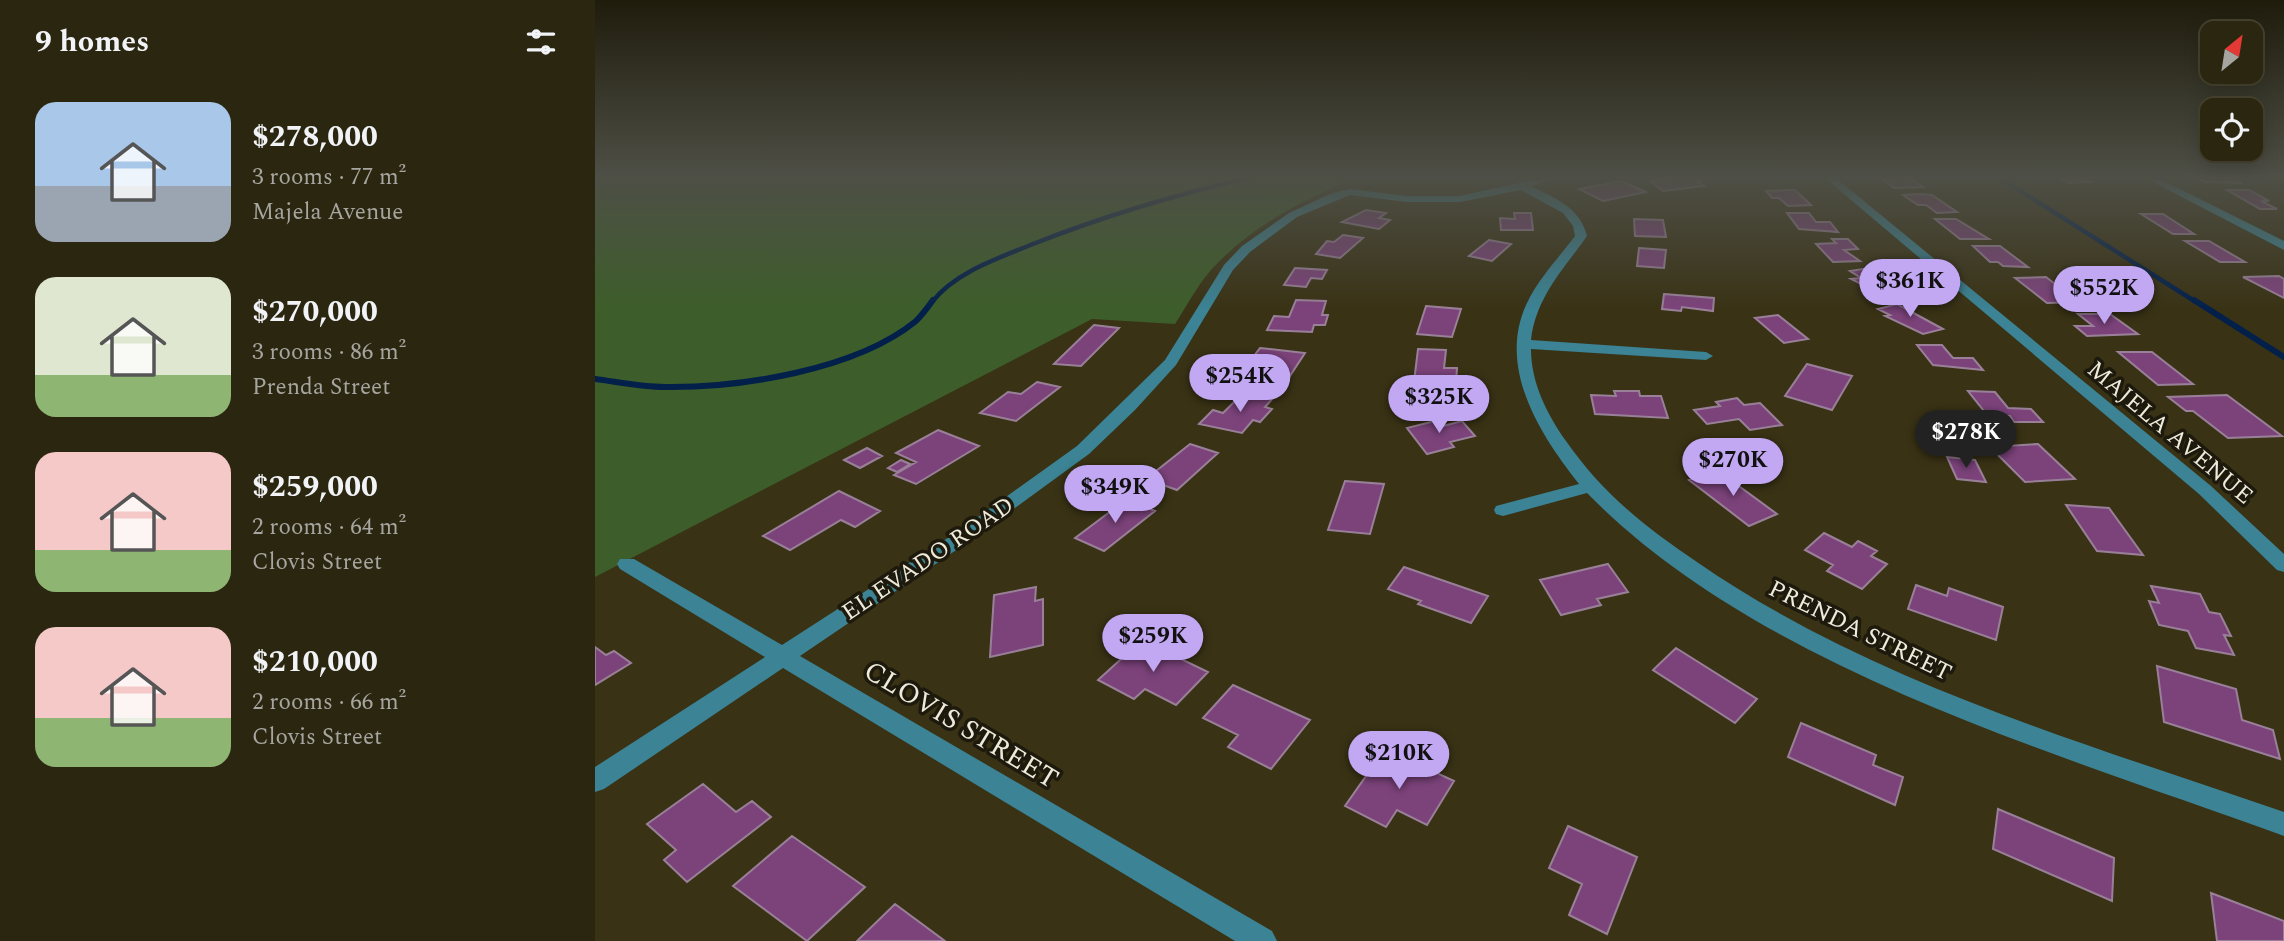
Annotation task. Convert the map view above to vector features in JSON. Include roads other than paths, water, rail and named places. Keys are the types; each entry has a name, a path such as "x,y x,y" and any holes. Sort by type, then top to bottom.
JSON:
{"street":[{"name":"EL EVADO ROAD","path":"595,781 964,537 1083,450 1129,407 1171,362 1228,268 1246,249 1283,222"},
{"name":"PRENDA STREET","path":"1578,222 1581,236 1534,297 1526,321 1523,344 1526,373 1535,403 1556,439 1590,487 1642,532 1705,579 1799,636 1939,700 2284,824"},
{"name":"MAJELA AVENUE","path":"1883,222 2205,490 2284,565"},
{"path":"2237,222 2284,246"},
{"path":"1523,344 1706,356"},
{"path":"1503,510 1590,487"},
{"name":"CLOVIS STREET","path":"627,564 1262,941"}],"waterway":[{"path":"932,302 965,274 1093,222"},
{"path":"2069,222 2196,302"},
{"path":"595,379 665,387 727,384 796,373 830,364 891,338 916,321 933,300"},
{"path":"2194,300 2284,357"}]}
